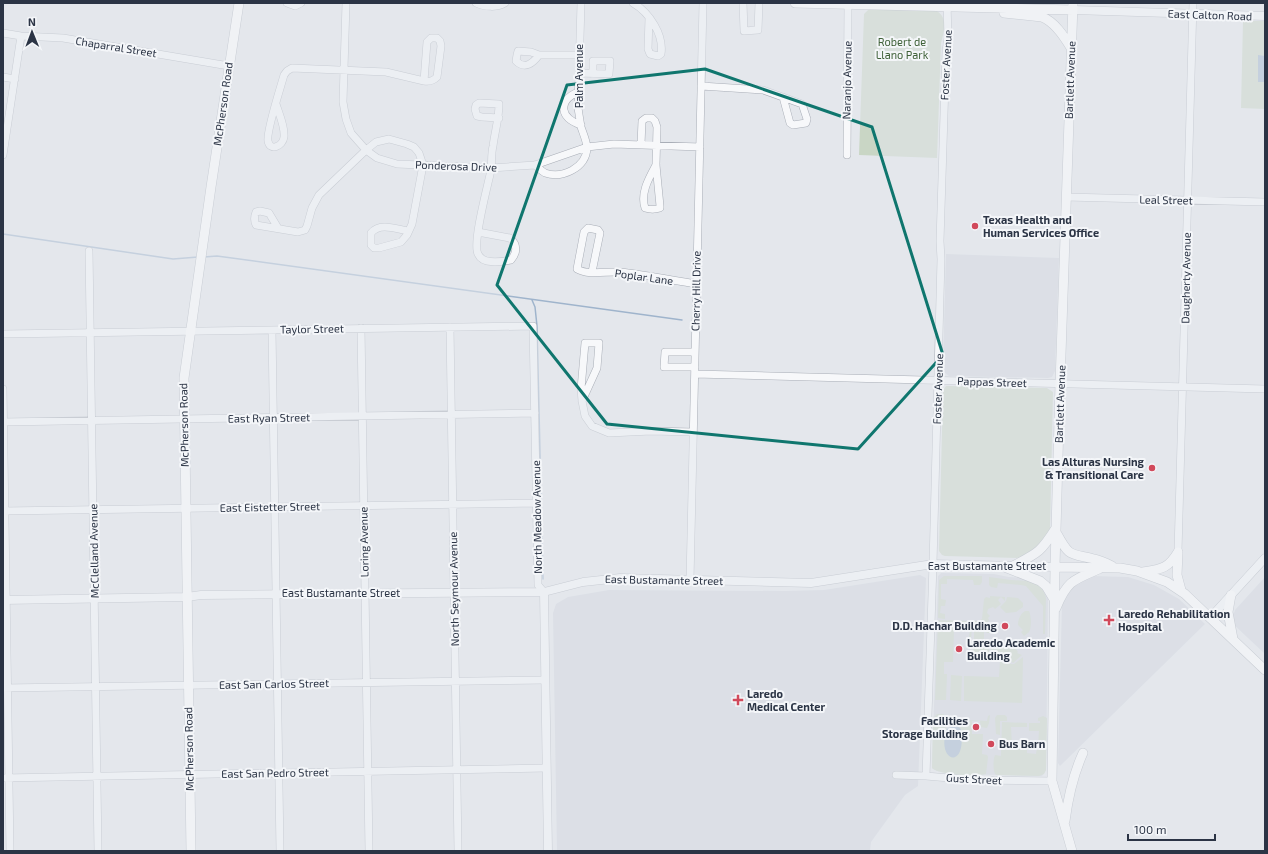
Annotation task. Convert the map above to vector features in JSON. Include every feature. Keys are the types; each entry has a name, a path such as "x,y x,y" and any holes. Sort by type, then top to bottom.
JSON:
{"main road":[{"name":"McPherson Road","path":"191,851 184,378 239,3"},
{"name":"East Calton Road","path":"795,3 947,5 985,8 1073,7"},
{"name":"Bartlett Avenue","path":"1072,851 1052,781 1056,530 1073,7"},
{"path":"985,8 1012,15 1046,18 1064,35 1071,48"},
{"path":"1013,566 1041,550 1056,530 1064,547 1072,554 1094,559 1120,568"},
{"path":"1142,573 1158,570 1166,566 1172,562 1178,552"},
{"path":"1178,552 1177,575 1181,590"},
{"path":"1002,566 1038,580 1046,586 1055,601"},
{"name":"East Bustamante Street","path":"1055,567 1120,568 1142,573 1167,582 1181,590 1265,670"},
{"path":"1054,613 1062,594 1070,583 1079,577 1104,568"},
{"path":"1232,595 1228,612 1233,639"},
{"path":"1065,827 1072,780 1083,753"}],"street":[{"path":"287,3 295,6 300,3"},
{"name":"Ponderosa Drive","path":"346,3 343,102 346,119 351,133 366,150 377,158 397,164 491,168 536,165 587,147 614,144 700,147"},
{"path":"476,3 480,5 498,6 505,3"},
{"name":"Palm Avenue","path":"581,3 578,108 587,147"},
{"path":"633,3 640,7 649,18 662,39 661,54 658,56 650,54 648,49 649,18"},
{"name":"Cherry Hill Drive","path":"690,580 703,3"},
{"path":"743,3 744,31 758,30 759,3"},
{"name":"Daugherty Avenue","path":"1178,552 1193,3"},
{"name":"Naranjo Avenue","path":"847,155 848,4"},
{"name":"Foster Avenue","path":"926,776 941,266 940,241 946,51 948,38 947,5"},
{"name":"East Calton Road","path":"1073,7 1192,14 1265,16"},
{"name":"Chaparral Street","path":"3,33 21,36 63,38 229,66"},
{"path":"3,155 21,36"},
{"path":"276,104 284,136 282,144 273,146 268,144 267,140 276,104 284,75 287,71 292,68 386,72 424,81 429,82 433,81 437,77 441,46 440,41 437,38 430,38 427,42 424,81"},
{"path":"539,55 579,55"},
{"path":"579,73 593,74"},
{"path":"3,77 15,79"},
{"path":"701,86 763,90 783,97"},
{"path":"578,92 571,95 566,100 564,109 566,117 581,125"},
{"path":"478,232 510,238 514,241 516,249 515,255 511,260 498,262 483,260 478,255 476,247 478,232 491,168 492,148 499,118"},
{"path":"641,144 642,121 646,118 652,118 657,127 656,165 660,208 650,210 646,208 644,204 646,184 656,165"},
{"path":"278,228 298,232 305,230 308,226 312,208 319,195 376,142 389,140 399,141 414,147 419,153 423,165 412,224 408,231 401,242 379,248 374,248 371,245 371,233 374,229 381,226 408,231"},
{"path":"536,165 543,172 554,175 566,173 581,164 584,160 587,147"},
{"name":"Leal Street","path":"1066,197 1265,202"},
{"name":"Poplar Lane","path":"592,272 600,233 598,230 588,228 584,232 577,269 582,272 592,272 619,272 696,284"},
{"name":"McClelland Avenue","path":"89,251 98,851"},
{"name":"Taylor Street","path":"3,334 450,326 533,326"},
{"name":"North Seymour Avenue","path":"450,326 458,851"},
{"name":"North Meadow Avenue","path":"533,326 538,585 544,592 548,851"},
{"name":"Loring Avenue","path":"361,328 369,851"},
{"path":"272,330 280,851"},
{"path":"582,401 597,368 599,344 585,342 581,389 582,401 585,416 592,426 609,433 651,431 693,432"},
{"name":"Pappas Street","path":"695,352 665,352 664,367 695,371 938,380 1265,389"},
{"path":"3,389 6,778 10,851"},
{"name":"East Ryan Street","path":"3,422 535,413"},
{"name":"East Eistetter Street","path":"4,511 536,503"},
{"path":"1210,618 1265,558"},
{"name":"East Bustamante Street","path":"5,600 187,598 201,595 544,592 603,579 620,578 811,582 933,564 1055,567"},
{"name":"East San Carlos Street","path":"5,688 545,680"},
{"name":"East San Pedro Street","path":"6,778 546,768"},
{"name":"Gust Street","path":"896,775 972,780 1052,781"}],"highlighted area":[{"path":"705,69 872,127 943,355 858,449 607,424 497,285 567,85"}],"shaded area":[{"path":"946,254 1059,258 1055,371 1052,377 949,376 944,372"},
{"path":"941,573 994,574 1025,578 1045,588 1048,599 1046,770 1042,776 956,774 937,771 932,768 938,576"},
{"name":"Laredo Medical Center","path":"920,575 926,578 918,786 905,795 871,842 870,851 557,851 553,613 556,604 568,597 609,590 824,590"},
{"path":"1092,576 1128,577 1154,585 1179,599 1205,624 1060,766 1058,763 1062,603 1069,586"},
{"path":"1265,577 1265,654 1231,622 1235,610"}],"green space":[{"name":"Robert de Llano Park","path":"869,9 937,11 943,17 944,25 941,43 937,158 859,155 864,14"},
{"path":"1243,21 1265,21 1265,109 1241,108"},
{"path":"946,386 1047,388 1053,392 1050,530 1046,541 1021,558 945,556 939,551 943,392"},
{"path":"944,576 982,576 982,582 980,585 974,585 973,580 947,579 947,584 941,584 941,599 946,600 945,606 941,606 940,613 945,614 945,619 938,618 939,580"},
{"path":"989,577 1029,581 1036,583 1040,587 1046,598 1045,634 1043,634 1043,606 1026,586 998,583 997,588 991,587 989,585"},
{"path":"990,596 1005,597 1005,601 1001,597 998,600 1001,604 995,609 993,607 988,609 987,613 990,616 988,621 992,626 990,633 985,631 984,639 974,639 974,621 979,621 982,619 984,599 986,597 990,598"},
{"path":"1007,597 1018,598 1023,603 1023,607 1016,612 1006,613 1000,607 1006,601"},
{"path":"1025,611 1029,611 1031,624 1029,632 1024,636 1021,632 1023,630 1018,625 1018,621"},
{"path":"938,620 967,621 972,627 971,639 969,637 970,629 954,628 953,662 944,662 944,674 947,674 946,700 935,700"},
{"path":"973,640 984,641 984,646 989,646 989,657 973,656"},
{"path":"998,640 1007,645 1013,645 1018,652 1017,653 1022,655 1013,663 1007,658 991,657 991,646 998,647"},
{"path":"1023,657 1022,703 964,701 964,676 999,677 1000,661 991,661 990,658 1005,659 1011,664 1014,664"},
{"path":"951,675 962,676 961,701 950,700"},
{"path":"937,714 944,714 943,723 948,731 953,727 949,719 987,721 988,716 990,715 987,728 981,727 980,721 972,721 972,734 983,734 982,754 987,755 988,757 986,774 958,775 942,772 932,768 933,718"},
{"path":"997,715 1005,715 1007,717 1007,721 1000,721 1000,735 996,734 995,718"},
{"path":"1043,716 1047,718 1046,770 1044,774 1039,776 995,774 995,755 1001,756 1002,722 1027,723 1027,727 1011,727 1012,747 1027,748 1027,753 1036,754 1039,731 1029,731 1029,723 1040,723 1038,718"}],"water":[{"path":"1258,55 1265,56 1265,82 1258,82"},
{"path":"955,725 961,730 962,743 960,752 956,757 952,757 945,749 944,740 947,729"}],"waterway":[{"path":"3,234 173,259 198,257"},
{"path":"204,257 217,256 682,320"},
{"path":"532,300 535,307 537,326 543,579"}],"place":[{"name":"Texas Health and Human Services Office","path":"975,226"},
{"name":"Las Alturas Nursing & Transitional Care","path":"1152,468"},
{"name":"Laredo Rehabilitation Hospital","path":"1109,620"},
{"name":"D.D. Hachar Building","path":"1005,626"},
{"name":"Laredo Academic Building","path":"959,649"},
{"name":"Laredo Medical Center","path":"738,700"},
{"name":"Facilities Storage Building","path":"976,727"},
{"name":"Bus Barn","path":"991,744"}]}
